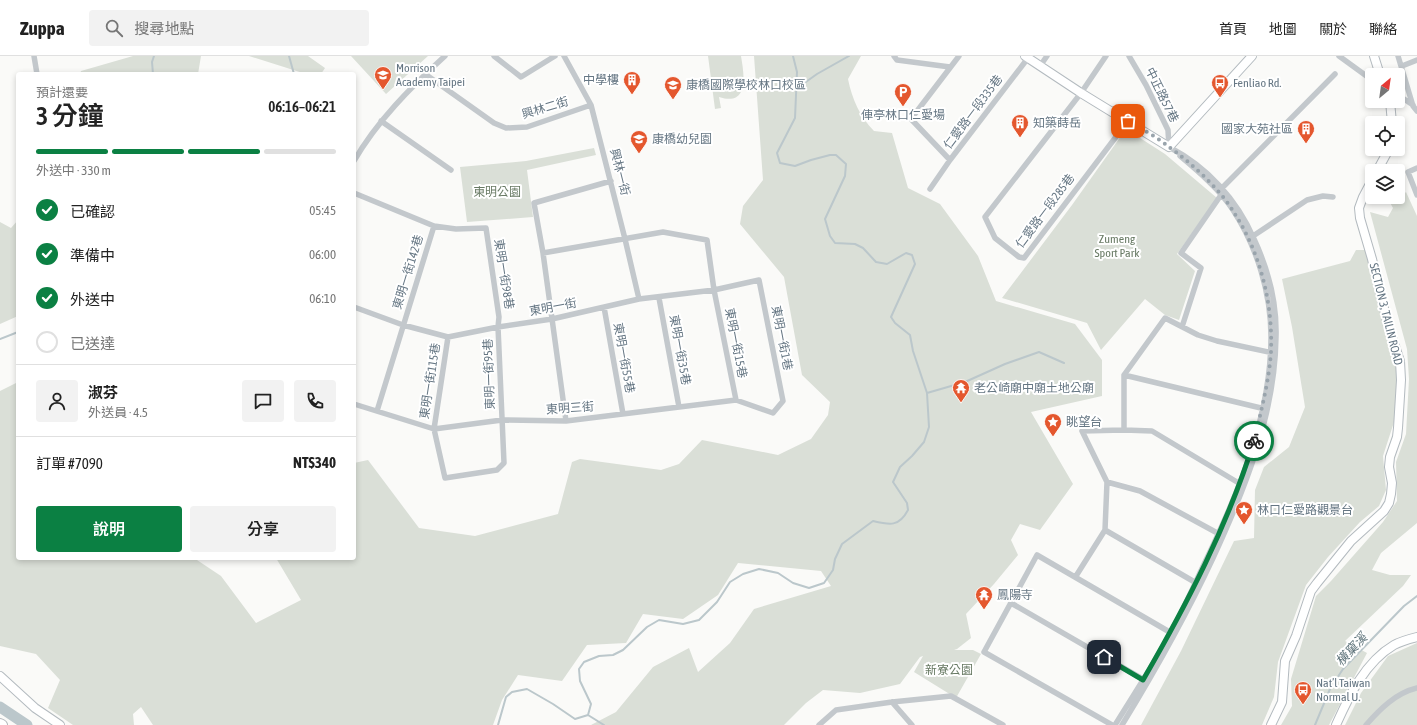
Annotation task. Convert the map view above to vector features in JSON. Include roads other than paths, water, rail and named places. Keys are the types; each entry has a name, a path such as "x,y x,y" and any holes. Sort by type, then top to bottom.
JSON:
{"main road":[{"path":"1027,57 1169,147 1252,56"},
{"path":"1374,56 1378,68"},
{"name":"SECTION 3, TAILIN ROAD","path":"1271,725 1282,702 1285,661 1296,636 1311,591 1351,541 1384,511 1389,503 1391,494 1392,483 1389,467 1390,457 1397,438 1401,380 1400,361 1388,325 1372,259 1360,218 1361,203 1365,195"},
{"path":"1336,725 1367,669 1376,659 1394,645 1417,637"},
{"path":"0,676 35,708 60,725"}],"street":[{"path":"34,56 38,72"},
{"path":"356,158 381,121 425,74 445,56"},
{"path":"494,56 521,77 555,56"},
{"name":"興林一街","path":"564,56 591,105 639,299"},
{"path":"894,56 897,60 950,67"},
{"name":"仁愛路一段335巷","path":"950,160 911,119 959,56"},
{"path":"1040,66 1047,56"},
{"path":"1081,92 1106,56"},
{"name":"中正路57巷","path":"1129,56 1146,85 1168,130 1169,147"},
{"path":"1339,56 1365,75"},
{"path":"1398,56 1413,106"},
{"name":"仁愛路一段335巷","path":"930,189 1027,57"},
{"path":"1402,66 1417,60"},
{"name":"興林二街","path":"425,74 494,123 506,128 527,127 591,105"},
{"path":"1182,327 1201,268 1181,252 1221,195 1222,188 1335,74"},
{"name":"仁愛路一段285巷","path":"1081,92 985,218 995,238 1018,258 1024,258 1128,121"},
{"path":"1405,100 1417,111"},
{"path":"381,121 451,170"},
{"path":"1122,725 1173,633 1198,584 1242,485 1259,441 1273,353 1275,315 1272,295 1267,272 1246,220 1222,188 1185,155 1169,147"},
{"path":"1169,147 1198,172 1221,195 1233,210 1244,230 1261,271 1269,308 1273,353"},
{"path":"1417,168 1408,172 1417,195"},
{"path":"566,421 543,253 534,204 611,181"},
{"path":"356,195 434,226"},
{"path":"1253,236 1307,200 1322,196 1333,197"},
{"name":"東明一街142巷","path":"377,411 434,226"},
{"name":"東明一街98巷","path":"434,226 456,229 486,228 499,317 498,327"},
{"name":"東明一街15巷","path":"625,239 664,232 707,240 714,290 736,400"},
{"path":"543,253 625,239"},
{"name":"東明一街","path":"356,308 403,325 448,337 498,327 552,319 639,299 659,298 714,290 759,280"},
{"name":"東明一街1巷","path":"759,280 783,400"},
{"name":"東明一街35巷","path":"659,298 679,407"},
{"name":"東明一街55巷","path":"604,307 623,414"},
{"path":"1124,430 1124,375 1165,318 1198,335 1217,341 1273,353"},
{"name":"東明一街95巷","path":"434,429 445,478 498,470 504,463 498,327"},
{"name":"東明一街115巷","path":"434,429 448,337"},
{"path":"1124,375 1265,409"},
{"name":"東明三街","path":"356,405 434,429 502,420 566,421 736,400 773,413 783,400"},
{"path":"1076,576 1105,530 1107,482 1082,431 1152,431 1242,485"},
{"path":"1107,482 1140,491 1221,535"},
{"path":"1105,530 1198,584"},
{"path":"1112,725 984,652 1037,555 1173,633"},
{"path":"1011,603 1146,682"},
{"path":"1116,725 1146,682"},
{"path":"1366,725 1375,714 1390,701 1409,690 1417,688"},
{"path":"820,725 836,710 951,696 1003,725"},
{"path":"892,702 912,725"}],"waterway":[{"path":"153,72 152,62 154,56"},
{"path":"289,56 293,72"},
{"path":"498,725 506,697 512,692 527,689 575,719 588,715 591,704 580,681 579,669 584,662 599,656 613,655 623,650 647,627 659,620 683,624 699,620 717,602 730,582 743,574 759,569 778,573 793,583 809,588 824,583 833,570 835,559 842,544 873,521 889,524 894,523 905,516 908,510 907,503 893,482 900,467 924,442 929,427 927,393 913,351 910,335 895,323 891,317 915,264 912,255 906,253 887,264 876,262 863,248 855,244 835,243 830,236 825,219 845,176 846,164 836,155 811,160 795,166 780,163 777,153 795,118 797,72 793,56"},
{"path":"796,89 817,74 849,56"},
{"path":"0,339 16,333"},
{"path":"927,393 965,382 1005,364 1039,352 1064,363"},
{"name":"橫窠溪","path":"1315,725 1330,689 1343,669 1404,606 1417,596"},
{"path":"0,707 27,725"},
{"path":"588,715 604,725"}],"place":[{"name":"Morrison Academy Taipei","path":"383,90"},
{"name":"中學樓","path":"632,95"},
{"name":"Fenliao Rd.","path":"1220,98"},
{"name":"康橋國際學校林口校區","path":"673,100"},
{"name":"俥亭林口仁愛場","path":"903,107"},
{"name":"知築蒔岳","path":"1020,138"},
{"name":"國家大苑社區","path":"1306,144"},
{"name":"康橋幼兒園","path":"639,154"},
{"name":"老公崎廟中廟土地公廟","path":"961,403"},
{"name":"眺望台","path":"1053,437"},
{"name":"林口仁愛路觀景台","path":"1244,525"},
{"name":"鳳陽寺","path":"984,610"},
{"name":"Nat’l Taiwan Normal U.","path":"1303,705"}],"park label":[{"name":"東明公園","path":"497,192"},
{"name":"Zumeng Sport Park","path":"1117,246"},
{"name":"新寮公園","path":"949,670"}]}
